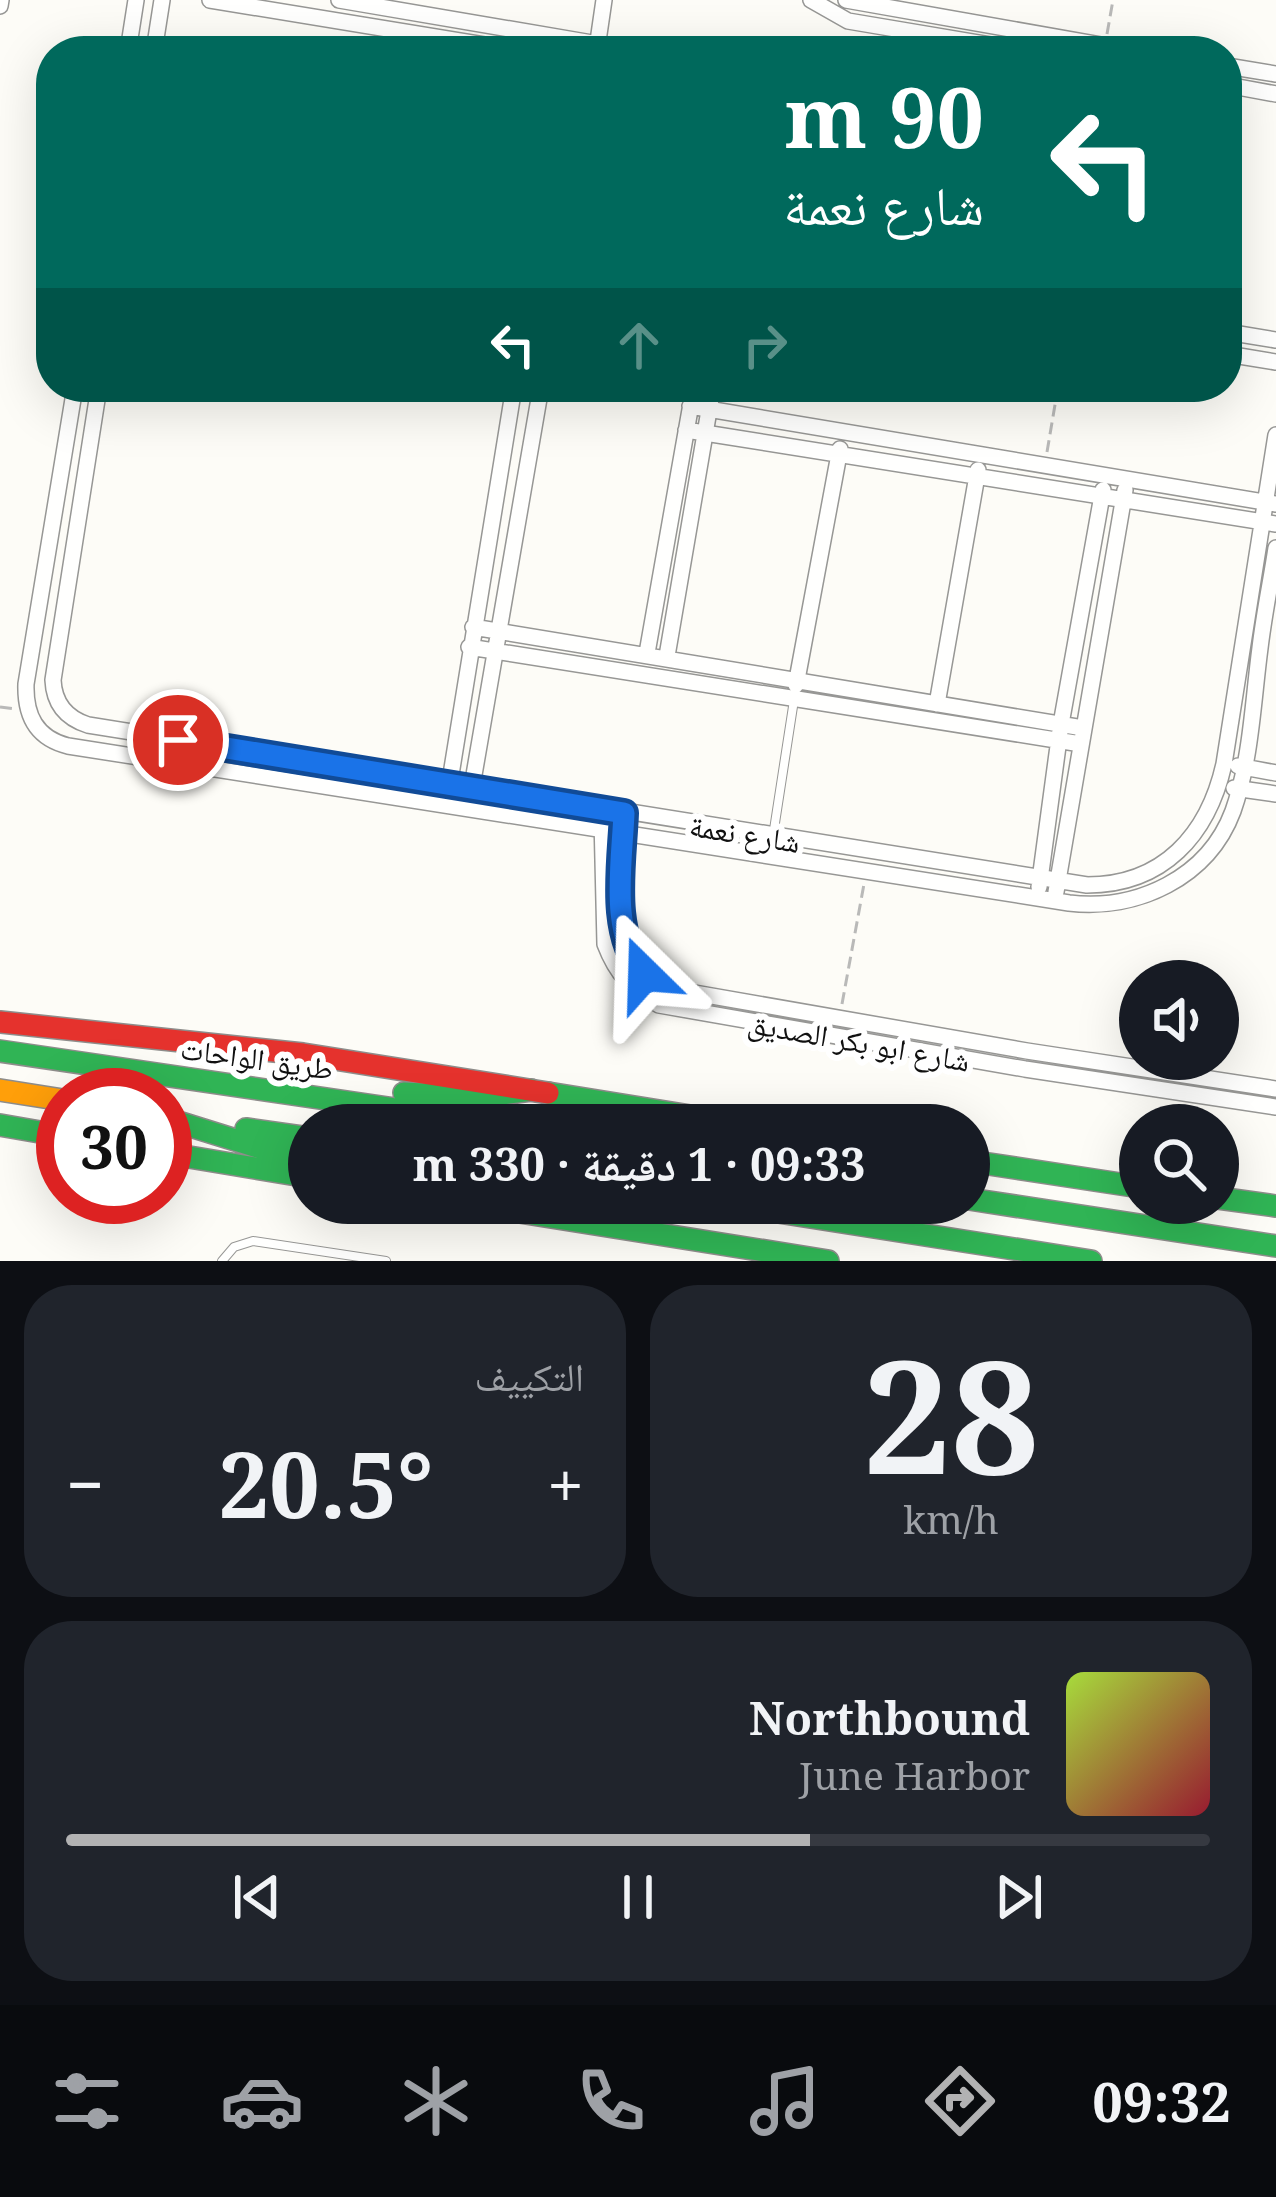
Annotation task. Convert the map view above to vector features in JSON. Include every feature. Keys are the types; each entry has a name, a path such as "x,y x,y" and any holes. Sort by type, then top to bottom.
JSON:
{"main road":[{"path":"0,1022 303,1054 617,1104"},
{"name":"طريق الواحات","path":"0,1051 366,1104"},
{"path":"0,1090 36,1096"},
{"path":"294,1093 347,1090 479,1097 531,1090"},
{"path":"192,1121 288,1135"},
{"path":"0,1125 36,1131"},
{"path":"192,1126 288,1156"},
{"path":"192,1158 288,1174"},
{"path":"990,1164 1119,1184"},
{"path":"1239,1201 1276,1206"},
{"path":"990,1202 1276,1246"},
{"path":"579,1224 721,1250 828,1261"},
{"path":"856,1224 1091,1261"}],"street":[{"path":"130,36 136,0"},
{"path":"156,36 162,0"},
{"path":"210,0 430,36"},
{"path":"339,0 393,6 531,36"},
{"path":"599,36 604,0"},
{"path":"811,0 848,21 962,36"},
{"path":"846,0 994,36"},
{"path":"1242,68 1276,74"},
{"path":"1242,88 1276,94"},
{"path":"1242,334 1276,340"},
{"path":"1242,356 1276,362"},
{"name":"شارع نعمة","path":"72,402 26,684 27,711 36,728 58,744 467,807 773,837 1040,880 1117,884 1158,868 1192,838 1220,786 1269,523 1276,435"},
{"name":"شارع نعمة","path":"97,402 59,631 54,695 67,714 80,722 472,789 602,819"},
{"path":"446,804 511,402"},
{"path":"467,807 539,402"},
{"path":"647,653 691,402"},
{"path":"668,656 710,402"},
{"path":"690,406 1271,503"},
{"path":"686,430 1269,523"},
{"path":"794,700 843,431"},
{"path":"937,704 981,454"},
{"path":"1037,898 1060,732 1105,476"},
{"path":"1055,901 1127,479"},
{"name":"شارع نعمة","path":"623,822 1055,901 1116,904 1145,896 1175,881 1212,847 1231,818 1276,548"},
{"path":"35,626 59,631"},
{"path":"472,627 937,704 1082,736"},
{"path":"470,647 794,700 1060,732"},
{"path":"1224,764 1276,773"},
{"path":"1220,786 1276,794"},
{"name":"شارع ابو بكر الصديق","path":"602,819 605,944 620,974 644,998 659,1005 1024,1070 1276,1107"},
{"name":"شارع ابو بكر الصديق","path":"623,822 624,939 644,974 679,992 1276,1089"}],"lane":[{"path":"773,837 794,700"},
{"path":"222,1261 234,1247 253,1241 386,1261"}],"path":[{"path":"1107,36 1112,0"},
{"path":"1045,465 1056,402"},
{"path":"839,1018 866,870"}],"traffic: fast":[{"path":"0,1051 361,1104"},
{"path":"404,1093 479,1097 531,1090"},
{"path":"548,1093 616,1104"},
{"path":"0,1125 36,1131"},
{"path":"192,1126 288,1156"},
{"path":"246,1129 288,1135"},
{"path":"192,1158 288,1174"},
{"path":"990,1164 1119,1184"},
{"path":"1239,1201 1276,1206"},
{"path":"990,1202 1276,1246"},
{"path":"596,1224 828,1261"},
{"path":"856,1224 1091,1261"}],"traffic: slow":[{"path":"0,1090 36,1096"}],"traffic: jam":[{"path":"0,1022 303,1054 548,1093"}],"route":[{"path":"178,740 624,813 622,926 628,952 644,974"}]}
